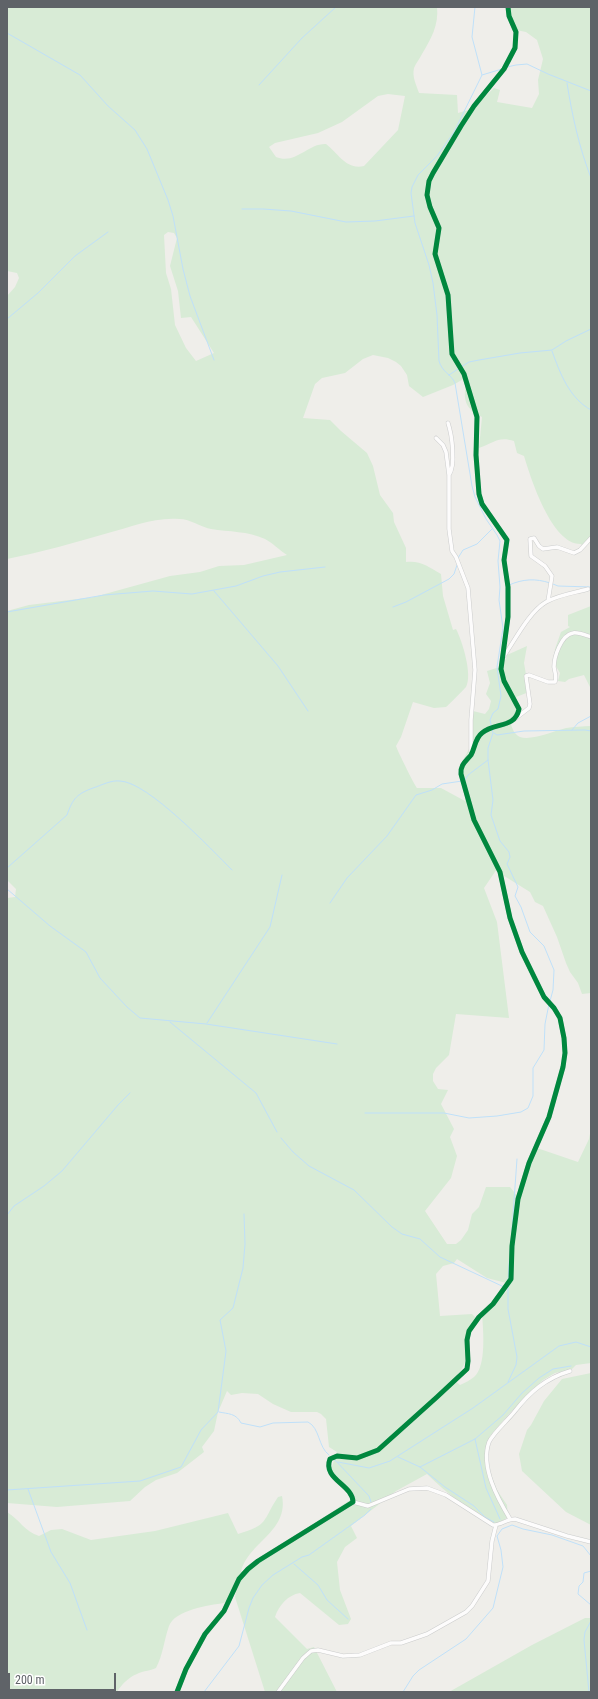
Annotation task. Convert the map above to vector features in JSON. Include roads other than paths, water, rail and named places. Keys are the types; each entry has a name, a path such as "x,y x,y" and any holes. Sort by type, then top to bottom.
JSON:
{"street":[{"path":"508,7 509,16 516,32 515,48 504,69 460,126 429,181 427,194 430,207 439,228 434,254 448,295 452,354 464,374 477,418 476,455 479,494 482,504 508,540 504,560 509,607 504,657 501,669 502,676 519,709 514,720"},
{"path":"448,423 452,470 448,475"},
{"path":"436,438 443,445 446,452 449,529 452,551 456,557 468,588 475,678 472,712 471,754"},
{"path":"548,601 552,576 545,566 531,556 530,539 534,538 543,549 557,547 574,553 580,550 591,538"},
{"path":"504,657 533,614 548,601 588,589"},
{"path":"353,1502 351,1494 333,1476 329,1467 330,1459 337,1456 358,1458 378,1450 465,1371 468,1365 466,1346 469,1331 479,1317 493,1304 510,1282 512,1273 512,1246 518,1199 529,1163 549,1117 563,1067 565,1053 564,1038 560,1018 554,1008 544,998 522,952 510,918 500,872 482,837 469,806 461,770 471,754 478,736 483,731 514,720 530,706 526,676 529,675 548,682 555,682 555,659 565,637 576,633 591,637"},
{"path":"510,1519 493,1489 489,1473 489,1442 533,1391 546,1381 570,1371"},
{"path":"353,1502 362,1505 374,1505 409,1489 427,1488 460,1502 484,1520 496,1525 510,1519 515,1519 567,1536 591,1542"},
{"path":"177,1692 186,1668 205,1634 220,1617 239,1580 248,1569 258,1561 353,1502"},
{"path":"278,1692 303,1658 310,1651 318,1650 343,1656 360,1655 391,1643 401,1643 422,1636 466,1612 472,1606 488,1581 492,1541 496,1525"}],"waterway":[{"path":"259,85 302,38 336,7"},
{"path":"475,7 472,37 482,75 454,132 437,156 418,175 412,187 411,193 415,223 429,265 433,283 437,315 440,365 455,383 475,497 486,519 500,541 498,561 500,587 499,600 503,628 497,667 501,696 498,709 493,713 490,720 493,733 488,748 493,800 491,815 500,841 509,852 510,857 507,864 518,887 515,896 521,907 530,932 544,946 554,970 553,990 550,1001"},
{"path":"7,33 80,75 108,106 135,130 147,149 168,200 173,216 183,269 190,296 214,360"},
{"path":"507,67 527,64 591,91"},
{"path":"482,75 502,69"},
{"path":"567,83 576,131 591,178"},
{"path":"242,209 291,211 346,222 375,221 414,216"},
{"path":"7,319 38,293 75,256 108,232"},
{"path":"461,367 469,362 479,360 520,353 552,350 566,341 591,329"},
{"path":"552,351 558,368 571,392 583,405 591,410"},
{"path":"449,375 458,369"},
{"path":"458,558 463,550 477,544 492,529"},
{"path":"393,607 406,602 449,579 454,574 457,565"},
{"path":"7,612 104,595 153,591 192,594 236,586 263,576 280,572 325,567"},
{"path":"509,585 519,581 529,580 539,580 550,583"},
{"path":"553,584 558,586 591,587"},
{"path":"214,591 278,666 308,711"},
{"path":"572,730 578,723 591,716"},
{"path":"494,733 497,735 524,731 591,731"},
{"path":"465,780 468,775 488,760"},
{"path":"7,868 67,815 71,804 76,797 103,784 120,781 132,784 162,804 195,833 232,870"},
{"path":"330,903 347,878 387,836 416,795 432,790 442,784 462,781"},
{"path":"207,1023 270,927 282,875"},
{"path":"7,889 50,926 86,952 100,978 127,1007 140,1018 206,1024 337,1044"},
{"path":"365,1113 444,1113 469,1118 497,1116 521,1112 528,1108 533,1096 533,1068 544,1050 545,1024 549,1004"},
{"path":"170,1022 256,1093 277,1132"},
{"path":"7,1215 14,1206 44,1186 62,1171 130,1093"},
{"path":"281,1138 293,1152 309,1166 354,1190 392,1227 402,1234 420,1239 440,1257 504,1287"},
{"path":"511,1243 517,1159"},
{"path":"7,1490 140,1481 181,1467 201,1430 218,1412 226,1351 220,1320 233,1308 243,1268 245,1244 244,1214"},
{"path":"508,1281 510,1250"},
{"path":"508,1286 508,1309 517,1357 516,1365 508,1382"},
{"path":"338,1462 369,1468 390,1461 473,1408 559,1346 576,1342 591,1347"},
{"path":"420,1467 475,1439 503,1415 522,1393 539,1378 553,1369 571,1366"},
{"path":"219,1412 237,1417 241,1423 260,1427 273,1423 308,1422 315,1429 325,1452 329,1455"},
{"path":"475,1439 486,1488 500,1519"},
{"path":"398,1457 420,1467 445,1487 474,1506 485,1517 494,1522"},
{"path":"334,1459 369,1496 371,1502"},
{"path":"28,1489 51,1552 70,1583 87,1630"},
{"path":"204,1692 239,1646 249,1608 253,1598 262,1585 273,1575 302,1557 309,1555 365,1515 371,1509"},
{"path":"403,1692 413,1676 419,1670 466,1639 493,1608 503,1567 501,1550 497,1536 502,1529 512,1525 523,1529 552,1535 583,1546 591,1556"},
{"path":"294,1564 318,1585 327,1600 348,1619"},
{"path":"591,1571 584,1573 583,1582 579,1586 578,1594 591,1605"},
{"path":"589,1692 584,1640 585,1632 591,1621"}]}
